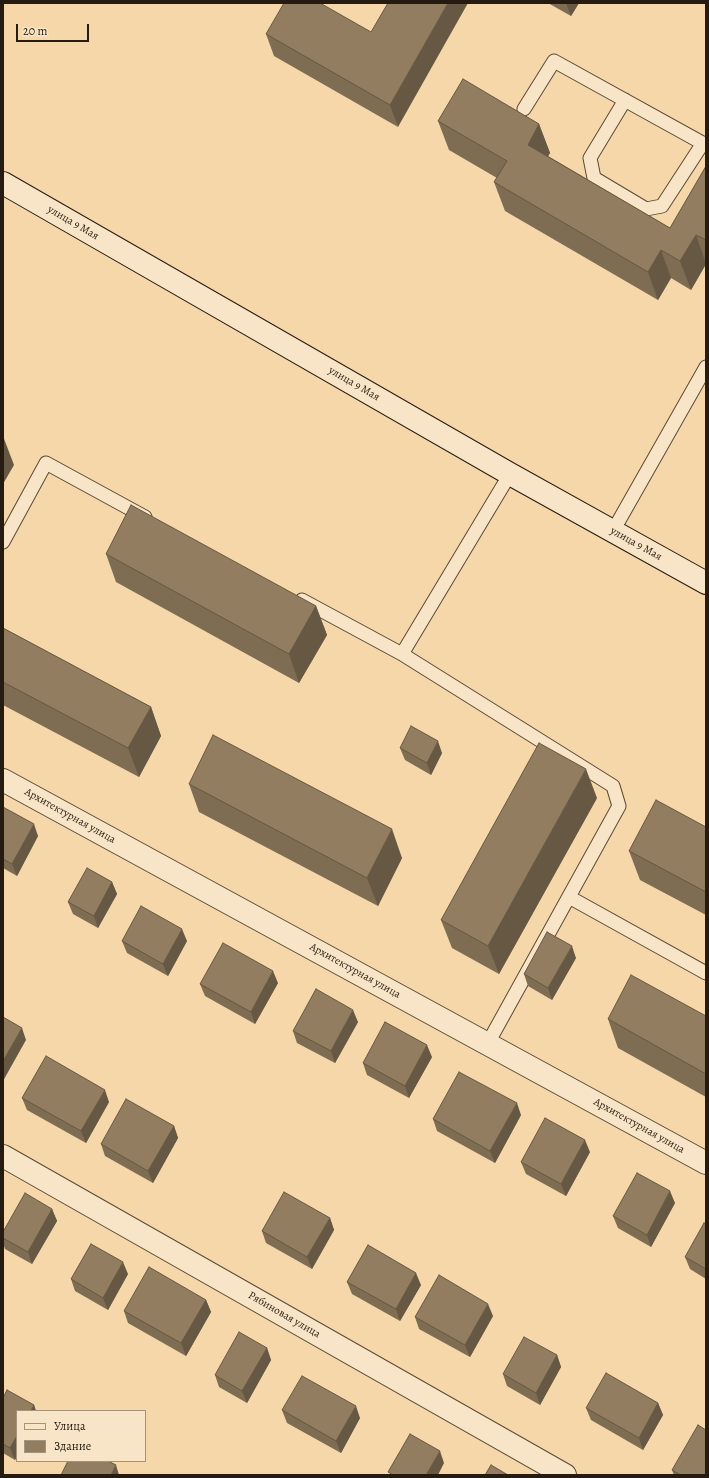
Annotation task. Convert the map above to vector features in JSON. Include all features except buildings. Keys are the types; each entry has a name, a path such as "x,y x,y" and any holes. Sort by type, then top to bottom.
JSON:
{"street":[{"name":"улица 9 Мая","path":"3,183 510,474 706,583"},
{"name":"Архитектурная улица","path":"3,780 706,1163"},
{"name":"Рябиновая улица","path":"3,1156 565,1475"}],"lane":[{"path":"524,109 554,61 625,100 704,144 662,206 646,208 594,178 590,158 625,100"},
{"path":"613,531 706,367"},
{"path":"3,542 46,463 158,523"},
{"path":"402,654 510,474"},
{"path":"290,594 402,654 613,786 619,806 488,1043"},
{"path":"569,897 706,973"}]}
